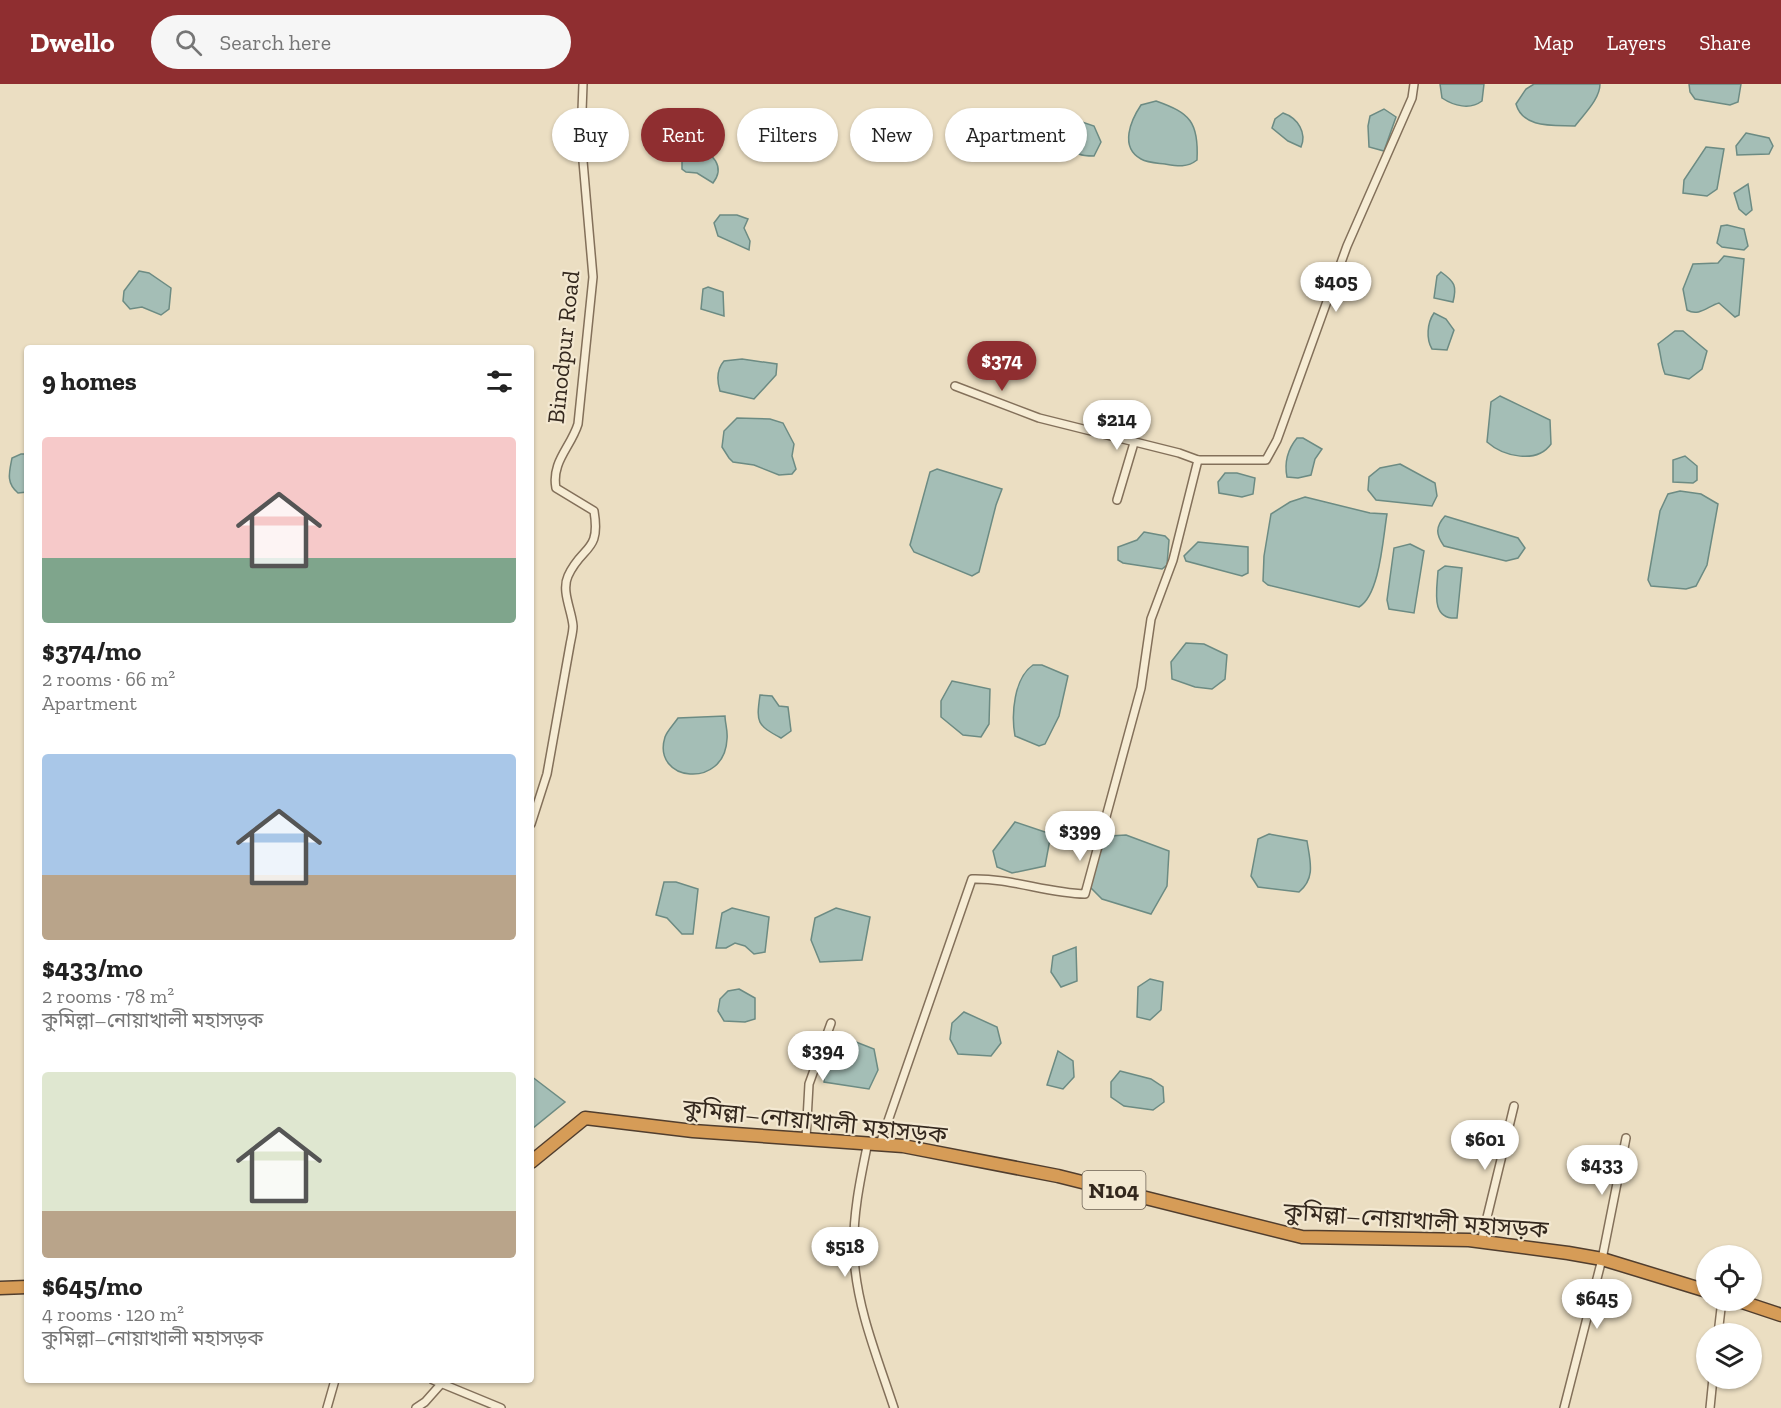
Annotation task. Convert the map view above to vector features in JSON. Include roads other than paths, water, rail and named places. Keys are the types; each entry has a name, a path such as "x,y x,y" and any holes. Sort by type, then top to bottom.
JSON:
{"highway":[{"name":"কুমিল্লা–নোয়াখালী মহাসড়ক","path":"534,1160 585,1118 693,1131 874,1143 1004,1164 1302,1237 1480,1242 1602,1259 1696,1288"},
{"path":"0,1288 24,1287"},
{"path":"1762,1309 1781,1315"}],"street":[{"name":"Binodpur Road","path":"534,817 547,774 573,624 569,610 567,578 578,559 594,543 597,524 594,511 556,488 554,479 556,464 574,436 578,424 593,277 581,138 583,84"},
{"path":"955,386 1039,418 1179,453 1198,460 1266,460 1272,450 1347,246 1412,98 1414,84"},
{"path":"1117,500 1134,443"},
{"path":"894,1408 865,1320 854,1258 856,1198 874,1143 972,879 989,879 1085,894 1141,688 1151,620 1173,560 1198,460"},
{"path":"806,1138 809,1084 831,1023"},
{"path":"1480,1242 1514,1106"},
{"path":"1564,1408 1602,1259 1626,1138"},
{"path":"327,1408 334,1383"},
{"path":"416,1408 425,1402 436,1383"},
{"path":"439,1383 501,1408"},
{"path":"1710,1408 1712,1389"}],"water":[{"path":"1440,84 1484,84 1482,101 1467,106 1452,103 1442,98"},
{"path":"1534,84 1600,84 1594,101 1575,126 1540,124 1525,118 1516,104 1526,89"},
{"path":"1689,84 1741,84 1738,102 1730,105 1695,99 1690,92"},
{"path":"1156,101 1177,110 1190,121 1194,128 1197,147 1197,160 1193,163 1178,166 1150,162 1141,159 1130,148 1129,133 1137,111 1141,105"},
{"path":"1384,109 1396,117 1384,151 1369,147 1368,126 1370,116"},
{"path":"1283,113 1293,118 1300,127 1303,136 1301,147 1288,141 1272,128 1275,119"},
{"path":"1087,124 1094,126 1101,142 1094,156 1087,156"},
{"path":"1746,133 1769,138 1773,146 1769,154 1737,155 1736,146"},
{"path":"1706,147 1724,149 1717,189 1707,196 1683,193 1684,180"},
{"path":"682,162 716,162 718,166 717,177 713,183 697,173 686,172 682,169"},
{"path":"1748,184 1752,210 1746,215 1739,209 1734,193"},
{"path":"720,215 737,215 748,219 744,228 750,241 749,250 718,236 714,223"},
{"path":"1721,226 1744,229 1748,246 1744,250 1722,247 1717,243"},
{"path":"1724,256 1744,259 1739,315 1735,317 1719,303 1699,312 1687,310 1683,289 1693,264 1718,263"},
{"path":"139,271 149,273 171,288 169,309 161,315 142,307 130,309 123,301 124,291"},
{"path":"1441,272 1454,285 1453,302 1434,298 1437,276"},
{"path":"708,287 723,292 724,316 701,309 703,289"},
{"path":"1434,313 1446,319 1454,330 1447,350 1432,349 1430,345 1429,326"},
{"path":"1675,331 1683,331 1707,351 1702,369 1689,379 1665,374 1664,371 1658,344"},
{"path":"742,359 777,364 776,375 754,399 720,391 718,376 721,364 724,361"},
{"path":"1500,396 1550,420 1551,444 1545,450 1529,456 1520,456 1502,451 1487,442 1491,402"},
{"path":"737,418 770,419 783,423 794,444 792,456 796,469 792,474 779,475 754,465 733,462 729,458 722,447 724,431"},
{"path":"1297,438 1303,438 1322,449 1315,459 1311,475 1298,478 1287,477 1288,456"},
{"path":"24,454 24,492 18,493 10,481 12,458"},
{"path":"1685,456 1697,466 1697,480 1693,483 1673,482 1673,460"},
{"path":"1400,464 1435,483 1437,496 1432,506 1376,500 1368,490 1369,477 1380,468"},
{"path":"937,469 1002,489 979,572 972,576 914,552 910,545 930,472"},
{"path":"1225,473 1237,473 1255,478 1253,494 1242,497 1219,493 1218,482"},
{"path":"1680,491 1701,494 1718,504 1707,565 1696,586 1686,589 1651,586 1648,580 1660,511 1668,494"},
{"path":"1305,497 1370,513 1387,514 1376,578 1372,591 1359,607 1268,585 1263,581 1264,556 1271,514 1290,502"},
{"path":"1445,516 1518,538 1525,548 1518,558 1506,561 1444,546 1438,531"},
{"path":"1144,532 1165,536 1169,540 1167,565 1162,569 1123,563 1118,560 1118,547 1137,540"},
{"path":"1198,542 1248,547 1248,573 1242,576 1186,561 1184,556"},
{"path":"1410,544 1424,551 1414,613 1389,609 1387,600 1394,548"},
{"path":"1445,566 1462,568 1457,618 1442,614 1437,602 1438,571"},
{"path":"1186,643 1204,644 1227,655 1225,679 1212,689 1195,687 1172,679 1171,662"},
{"path":"1033,665 1042,665 1068,676 1059,716 1045,744 1039,746 1015,736 1014,727 1015,697 1018,687"},
{"path":"952,681 990,689 989,724 981,737 963,735 941,717 941,701"},
{"path":"760,695 772,696 779,706 788,707 791,731 781,738 767,730 760,722 758,712"},
{"path":"725,716 727,739 723,755 714,767 703,773 690,774 678,771 668,763 664,752 665,737 678,718"},
{"path":"1015,822 1051,834 1045,866 1012,873 997,867 993,851"},
{"path":"1269,834 1307,841 1310,875 1299,892 1258,887 1251,876 1258,839"},
{"path":"1126,835 1169,851 1167,886 1151,914 1102,899 1090,887 1091,869 1109,836"},
{"path":"664,882 676,882 698,889 693,934 682,934 667,918 656,915"},
{"path":"732,908 769,917 765,952 754,954 745,946 735,943 726,948 716,948 722,913"},
{"path":"836,908 870,917 862,960 820,962 811,940 815,918"},
{"path":"1076,947 1077,981 1061,987 1051,972 1053,956"},
{"path":"1150,979 1163,982 1161,1010 1150,1020 1137,1017 1138,987"},
{"path":"739,989 755,998 755,1019 745,1022 724,1021 718,1011 720,999 728,991"},
{"path":"964,1012 997,1027 1001,1043 991,1056 958,1054 950,1039 952,1023"},
{"path":"835,1039 856,1042 874,1049 878,1070 869,1089 824,1082 826,1046"},
{"path":"1058,1051 1073,1061 1074,1077 1063,1089 1047,1085"},
{"path":"1120,1071 1151,1079 1163,1087 1164,1102 1153,1110 1124,1106 1111,1097 1111,1082"},
{"path":"534,1078 565,1102 534,1127"}]}
